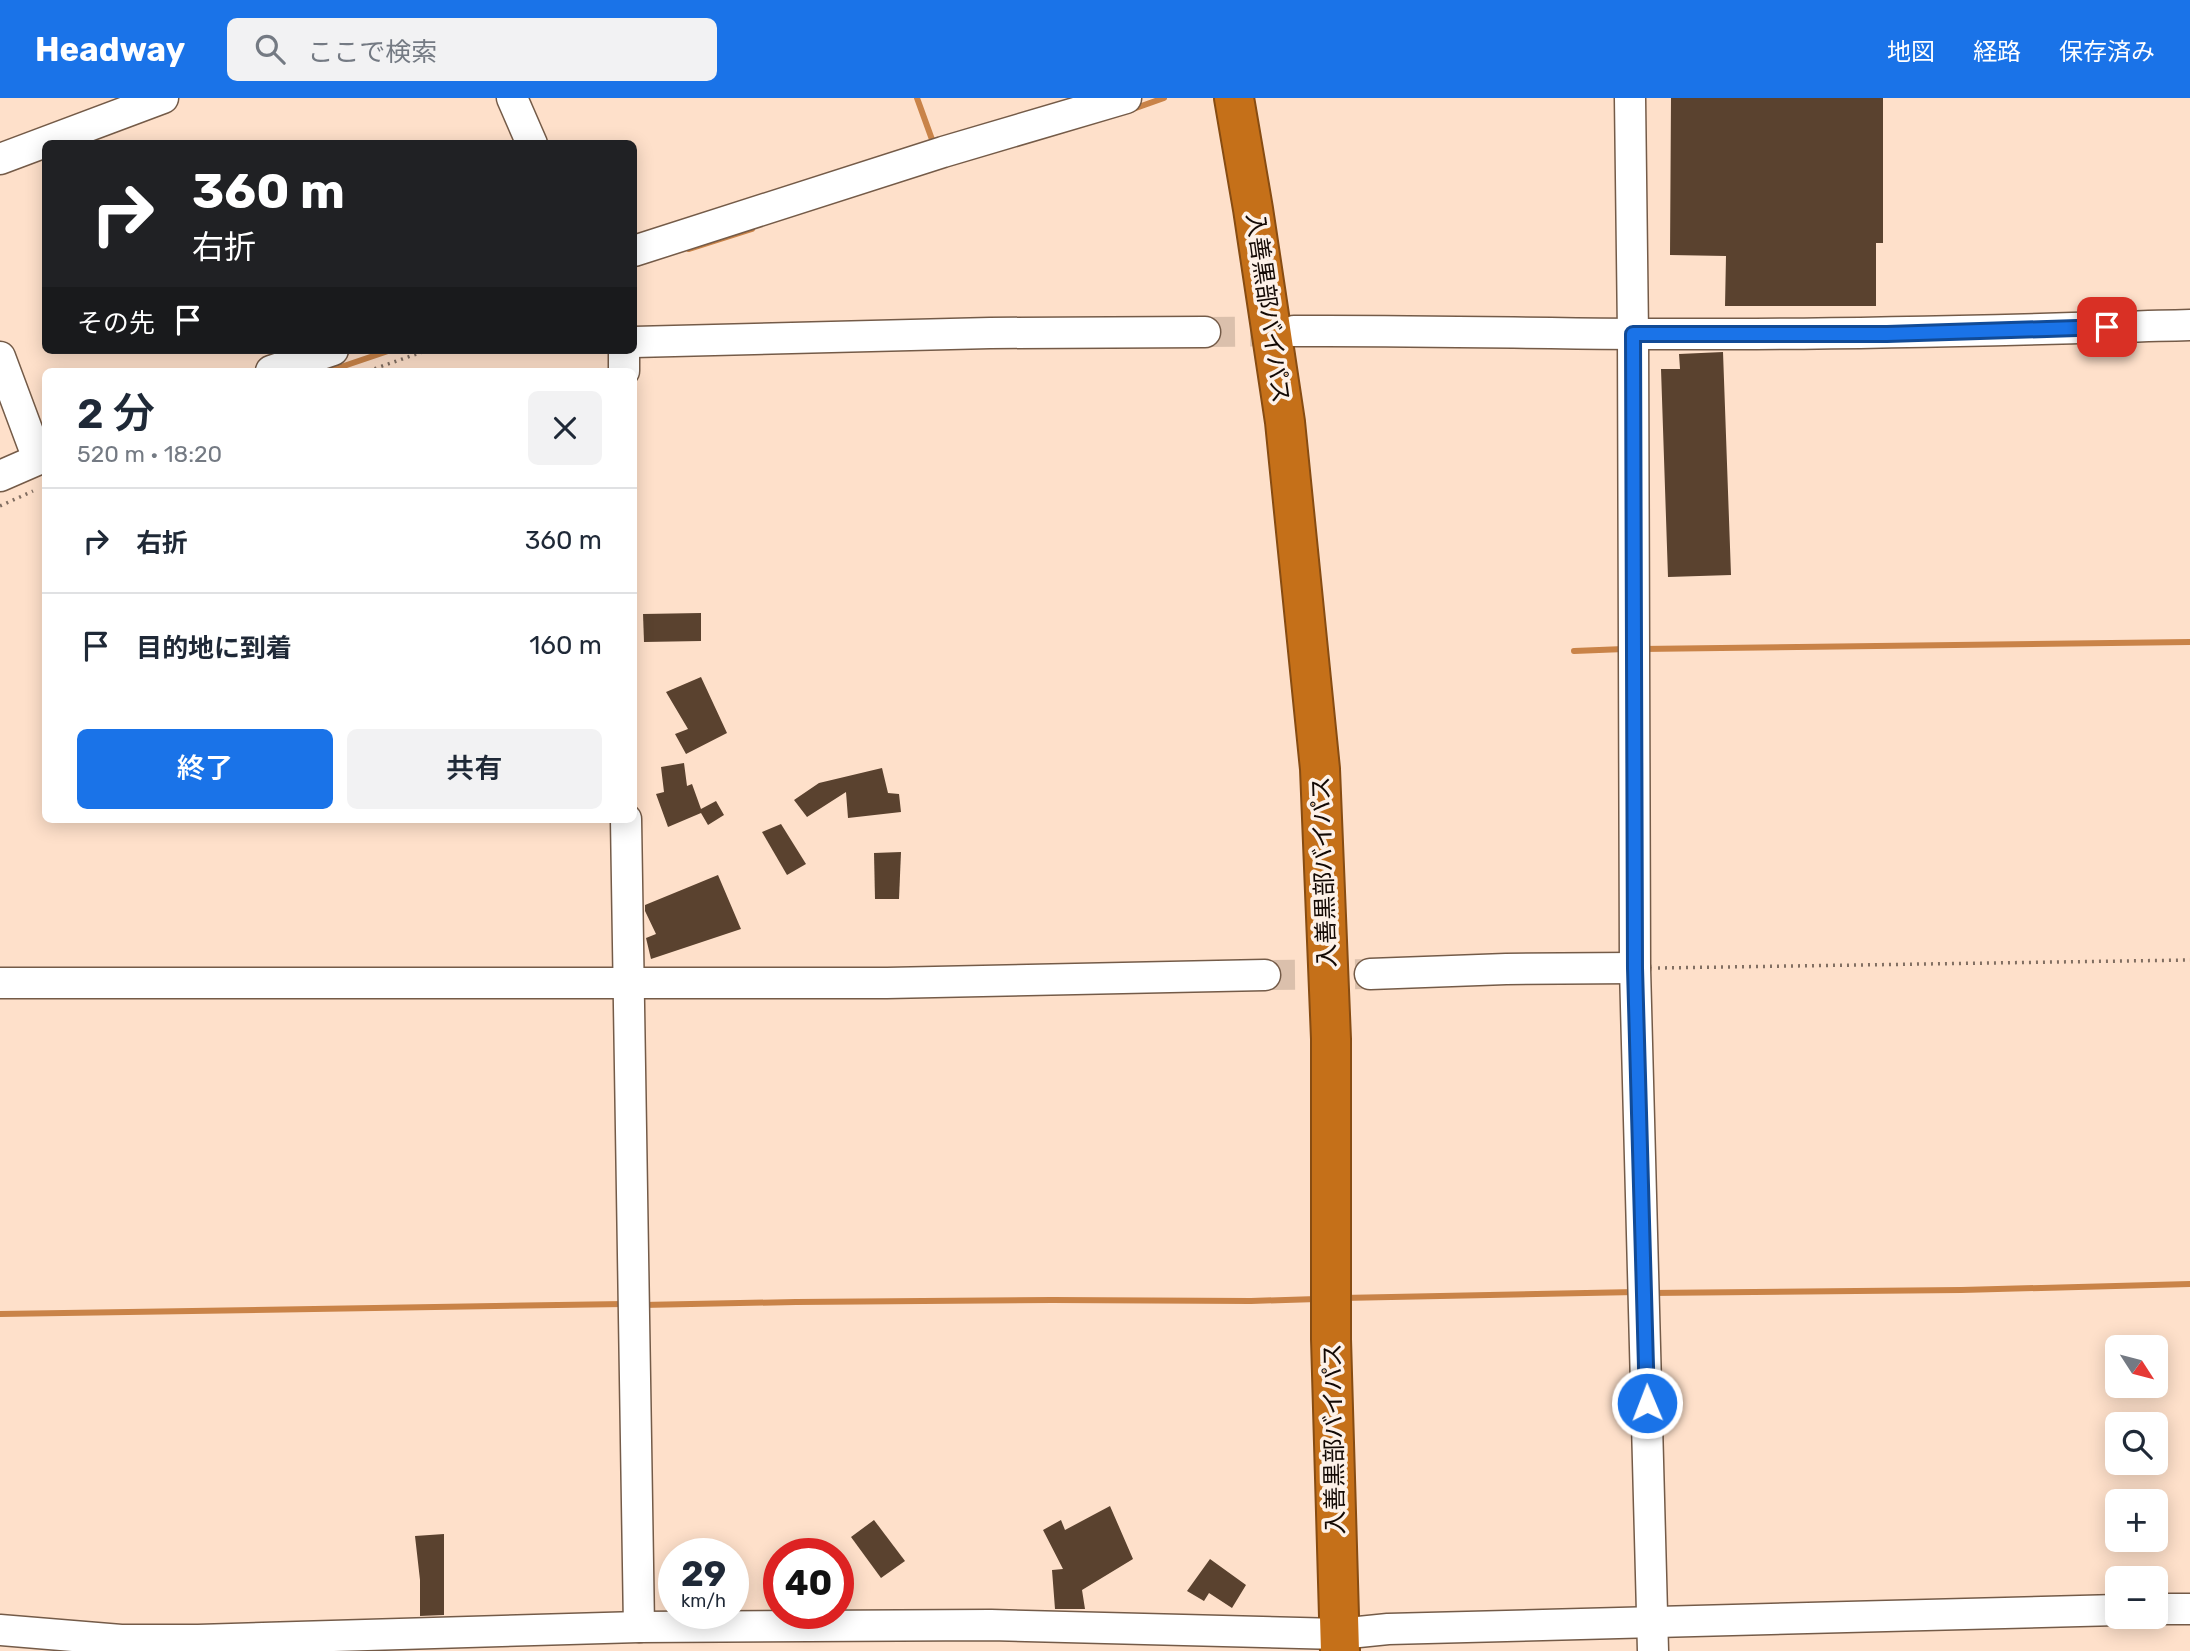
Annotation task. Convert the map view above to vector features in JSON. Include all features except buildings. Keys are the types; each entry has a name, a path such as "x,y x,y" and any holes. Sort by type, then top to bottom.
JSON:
{"highway":[{"name":"入善黒部バイパス","path":"1234,98 1285,422 1320,769 1331,1040 1331,1339 1340,1642"}],"street":[{"path":"51,140 163,98"},
{"path":"512,98 531,140"},
{"path":"637,250 943,152 1126,98"},
{"path":"1630,98 1635,968 1653,1651"},
{"path":"0,159 42,143"},
{"path":"1294,331 1887,334 2190,325"},
{"path":"637,342 990,333 1205,332"},
{"path":"280,368 321,354"},
{"path":"0,357 42,457 0,476"},
{"path":"626,823 639,1627"},
{"path":"1370,974 1635,968"},
{"path":"0,983 887,983 1265,975"},
{"path":"2168,1609 2190,1609"},
{"path":"0,1630 198,1645 470,1641 639,1627 990,1625 1340,1642 1388,1629 2105,1610"}],"path":[{"path":"377,368 417,354"},
{"path":"0,506 34,491"},
{"path":"1635,968 2190,960"}],"waterway":[{"path":"917,98 934,145"},
{"path":"1133,109 1164,98"},
{"path":"689,249 752,229"},
{"path":"338,368 379,354"},
{"path":"1642,649 2190,642"},
{"path":"1574,651 1624,649"},
{"path":"1650,1293 1961,1290 2190,1284"},
{"path":"1342,1298 1636,1292"},
{"path":"642,1305 1317,1299"},
{"path":"0,1314 624,1304"}],"tunnel":[{"path":"1205,332 1292,331"},
{"path":"1265,975 1370,974"}],"route":[{"path":"1647,1403 1635,968 1633,334 1887,334 2107,327"}]}
